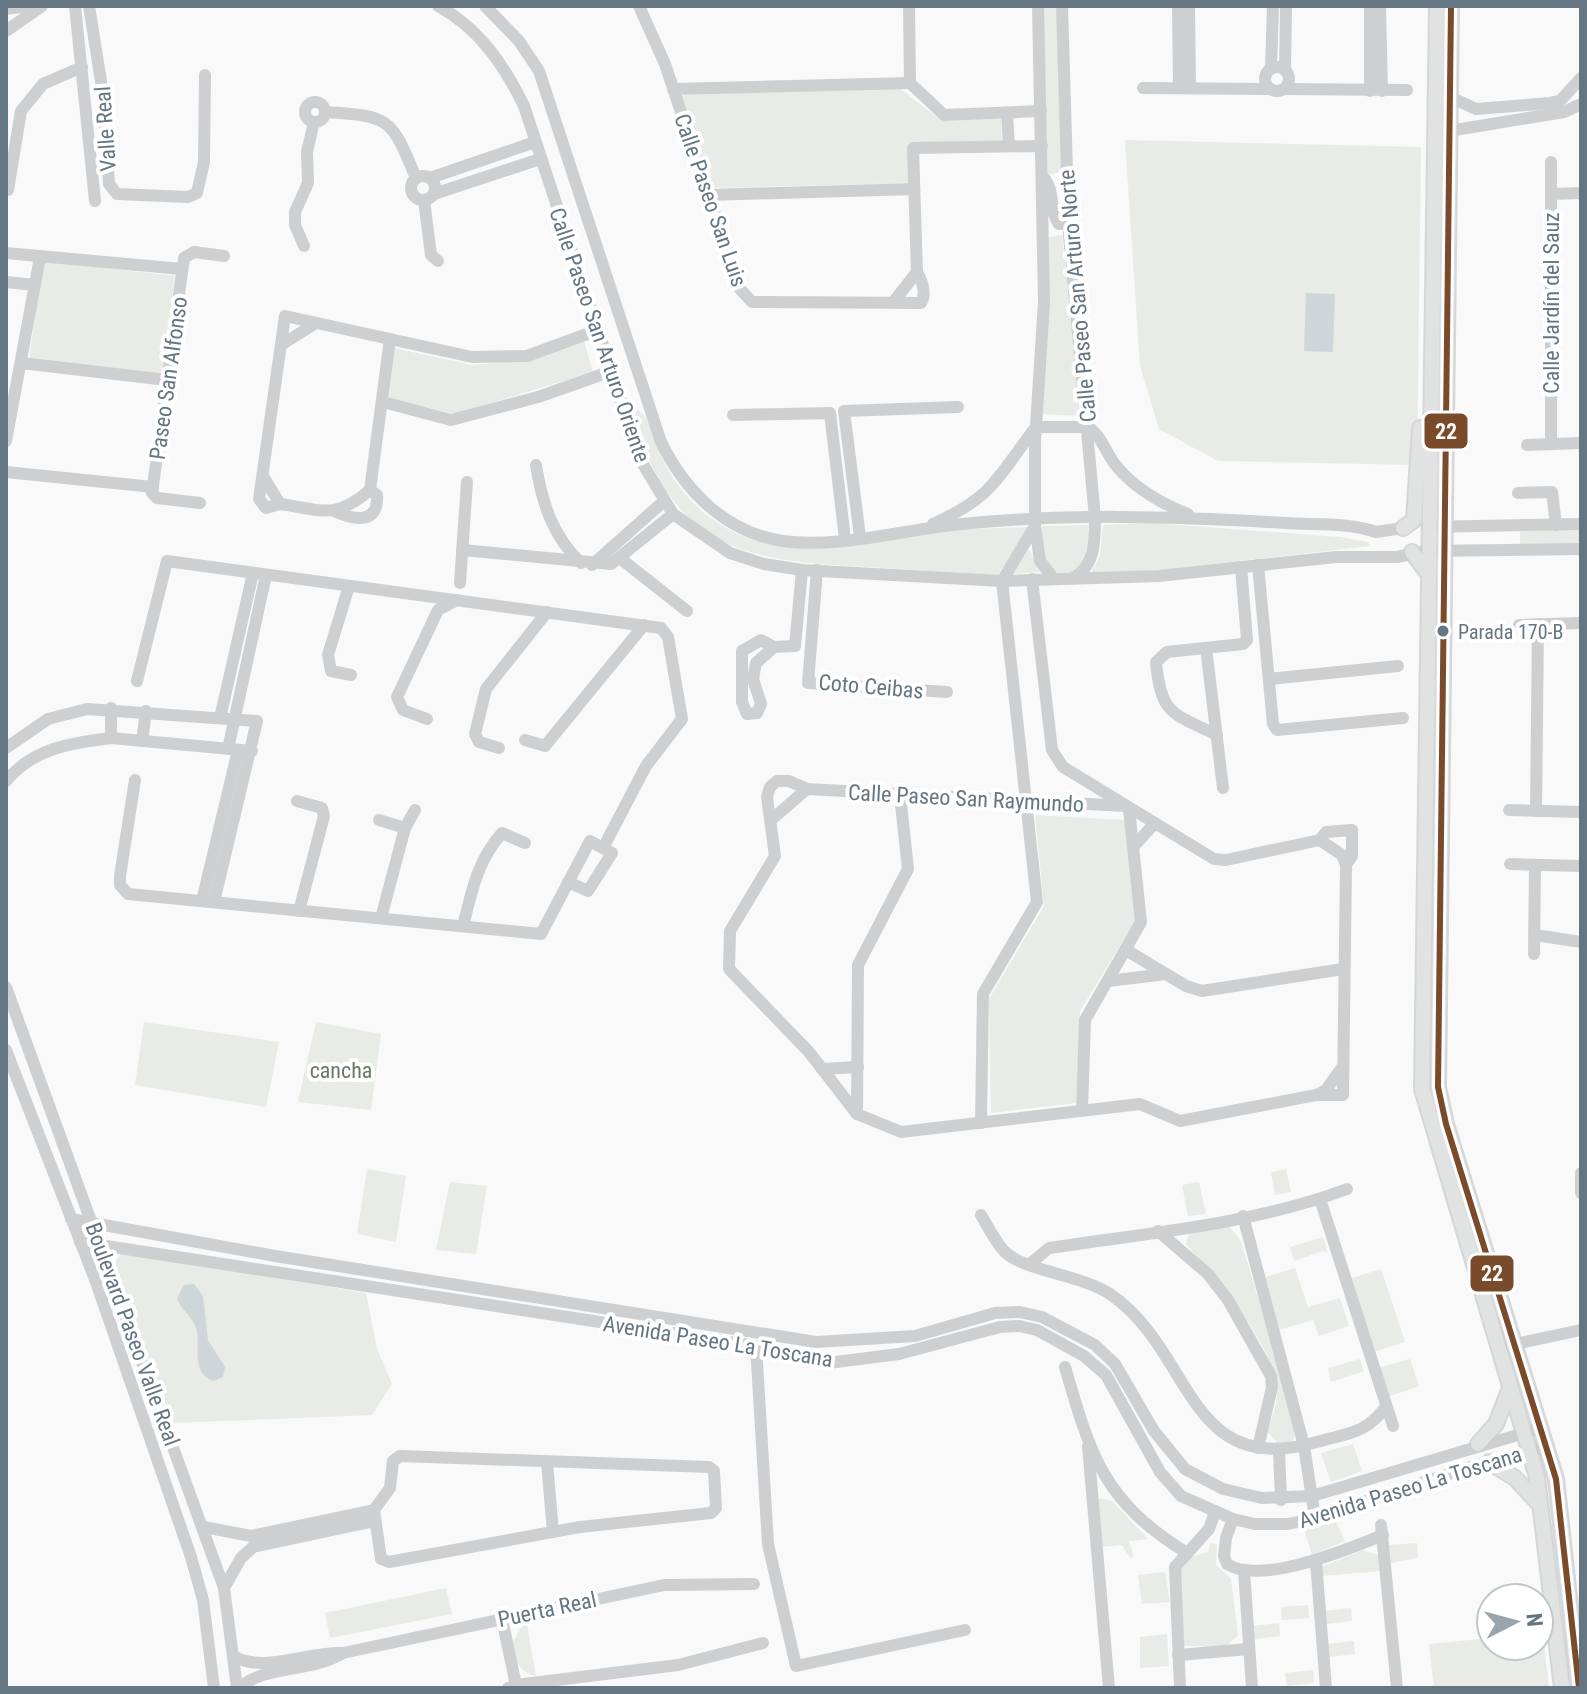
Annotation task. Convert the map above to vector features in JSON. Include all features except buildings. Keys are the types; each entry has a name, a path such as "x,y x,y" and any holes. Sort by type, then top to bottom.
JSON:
{"main road":[{"path":"1437,6 1427,527 1415,552 1427,572 1421,1070 1425,1106 1530,1451 1542,1506 1562,1688"},
{"path":"1449,6 1438,1087 1446,1124 1477,1215 1541,1428 1561,1506 1579,1688"},
{"path":"1435,73 1439,122 1449,131"},
{"path":"1430,366 1441,370 1447,409"},
{"path":"1403,528 1414,520 1422,400 1430,382"},
{"path":"1426,666 1430,704 1443,710"},
{"path":"1446,1175 1453,1183 1466,1216 1477,1215"},
{"path":"1461,1224 1473,1226 1482,1253 1491,1264"},
{"path":"1478,1444 1496,1424 1510,1388"},
{"path":"1489,1462 1515,1478 1542,1506"}],"street":[{"path":"6,9 26,6"},
{"path":"6,31 42,6"},
{"path":"75,6 95,201"},
{"name":"Valle Real","path":"89,6 103,94 109,184 117,194 188,197 197,193 204,162 205,75"},
{"name":"Calle Paseo San Arturo Oriente","path":"438,6 472,30 495,55 524,106 641,461 673,514 730,553 764,564 802,570 1002,581 1159,576 1370,555 1397,557 1415,552 1581,549"},
{"name":"Calle Paseo San Arturo Oriente","path":"485,6 519,41 539,71 648,400 673,465 689,489 715,512 748,530 777,540 817,543 923,529 1095,518 1195,517 1396,531 1403,528"},
{"name":"Calle Paseo San Luis","path":"639,6 673,89 740,289 748,300 758,304 922,301 923,282 917,272 913,148 1042,146"},
{"path":"909,6 910,83"},
{"name":"Calle Paseo San Arturo Norte","path":"1038,6 1044,302 1036,427 1035,523 1040,561 1054,579"},
{"name":"Calle Paseo San Arturo Norte","path":"1062,6 1068,224 1095,518 1093,553 1082,573 1073,578"},
{"path":"1178,6 1184,87"},
{"path":"1184,87 1189,6"},
{"path":"1270,89 1265,79 1271,69 1273,6"},
{"path":"1284,89 1289,79 1285,70 1286,6"},
{"path":"1370,6 1376,91"},
{"path":"1376,91 1380,6"},
{"path":"8,190 21,111 43,84 82,67"},
{"path":"1271,69 1285,70"},
{"path":"1450,97 1476,109 1544,109 1560,101 1581,78"},
{"path":"673,89 910,83 944,115 1041,111"},
{"path":"1143,88 1407,90"},
{"path":"304,246 295,225 295,212 308,183 307,152 314,122 305,113 309,104 319,103 325,112 367,114 385,121 398,135 416,178 411,192 429,197 540,159"},
{"path":"1449,131 1544,109 1581,104"},
{"path":"1007,113 1009,146"},
{"path":"416,178 430,178 535,142"},
{"name":"Calle Jardín del Sauz","path":"1551,162 1551,444"},
{"path":"1043,176 1051,187 1055,220 1059,224 1068,224"},
{"path":"430,178 431,255 438,261"},
{"path":"708,195 914,189"},
{"path":"1551,194 1581,193"},
{"path":"562,225 587,216"},
{"name":"Paseo San Alfonso","path":"6,253 182,269"},
{"name":"Paseo San Alfonso","path":"153,487 182,269 187,253 224,256"},
{"path":"6,441 40,257"},
{"path":"895,300 917,272"},
{"path":"6,282 35,285"},
{"path":"390,339 370,490 348,509 334,511 280,504 266,508 261,504 263,476 285,316 316,323 390,339 472,357 527,356 598,330"},
{"path":"281,345 316,323"},
{"path":"21,363 167,380"},
{"path":"383,402 451,420 538,397 612,371"},
{"path":"624,410 648,400"},
{"path":"860,537 844,411 958,407"},
{"path":"733,415 830,413 845,539"},
{"path":"1036,427 1088,427"},
{"name":"Calle Paseo San Arturo Oriente","path":"923,529 985,495 1011,466 1036,427"},
{"name":"Calle Paseo San Arturo Oriente","path":"1088,427 1100,438 1117,467 1137,486 1158,501 1195,517"},
{"path":"1527,445 1581,443"},
{"path":"536,465 554,530 549,560"},
{"path":"6,472 153,487 157,498 200,503"},
{"path":"460,583 467,482"},
{"path":"334,511 351,519 362,519 372,514 378,506 377,495 370,490"},
{"path":"1518,493 1552,492 1556,525"},
{"path":"587,564 663,502"},
{"path":"462,550 611,564 673,514"},
{"path":"981,1123 983,994 1037,902 1002,581 1035,523"},
{"path":"1427,527 1581,524"},
{"path":"1517,526 1517,550"},
{"path":"1370,528 1370,555"},
{"path":"554,530 587,564"},
{"path":"621,559 687,611"},
{"path":"137,681 167,561 661,628 668,637 682,719 646,766 603,848"},
{"path":"1258,565 1273,724 1284,732 1403,718"},
{"path":"1217,735 1167,707 1159,695 1156,662 1159,655 1247,640 1241,567"},
{"path":"774,647 756,663 753,679 761,704 757,713 747,714 742,702 742,651 761,640 774,647 791,648 797,642 802,570"},
{"name":"Coto Ceibas","path":"817,570 808,683 947,692"},
{"path":"208,901 233,750 226,718 260,574"},
{"name":"Calle Paseo San Raymundo","path":"1032,579 1054,756 1069,772 1220,860 1320,840 1326,832 1352,830 1352,856 1346,865 1344,1065 1326,1090 1316,1095 1180,1121 1140,1104 901,1132 857,1114 822,1069 729,969 730,931 774,861 767,797 770,787 777,781 789,781 807,789 1128,808"},
{"path":"349,586 328,655 331,671 351,675"},
{"path":"406,592 438,610"},
{"path":"427,719 403,710 397,697 438,610 457,600"},
{"path":"499,748 479,742 475,734 486,689 547,612"},
{"path":"1519,625 1581,623"},
{"path":"1536,811 1538,624"},
{"path":"525,740 545,746 644,625"},
{"path":"1206,648 1223,788"},
{"path":"1269,679 1398,666"},
{"path":"111,708 111,738"},
{"path":"6,748 55,716 111,708 257,721 252,751 208,901"},
{"path":"142,741 146,711"},
{"path":"6,781 26,762 60,745 111,738 252,751"},
{"path":"135,780 120,876 123,891 541,934 568,882 590,841 612,853 588,891 568,882"},
{"path":"771,820 807,789"},
{"path":"857,1114 859,959 908,869 900,795"},
{"path":"297,801 322,808 324,816 299,911"},
{"path":"1082,1110 1085,1020 1141,922 1128,808"},
{"path":"381,918 405,828 415,810"},
{"path":"1509,810 1581,812"},
{"path":"379,820 405,828"},
{"path":"1134,846 1155,823"},
{"path":"463,926 478,868 487,850 502,833 525,843"},
{"path":"1320,840 1342,855 1346,865"},
{"path":"1510,864 1581,866"},
{"path":"1534,954 1535,866"},
{"path":"1535,935 1581,942"},
{"path":"1126,950 1202,991 1343,969"},
{"path":"1108,981 1166,974"},
{"name":"Boulevard Paseo Valle Real","path":"6,987 204,1527 224,1588 238,1688"},
{"name":"Boulevard Paseo Valle Real","path":"6,1050 96,1282 195,1572 203,1600 214,1688"},
{"path":"822,1069 858,1067"},
{"path":"1581,1173 1581,1193"},
{"path":"1030,1264 1049,1248 1243,1216 1320,1199 1347,1189"},
{"path":"1320,1199 1393,1426"},
{"path":"981,1215 1004,1251 1030,1264 1080,1278 1110,1294 1159,1342 1201,1414 1216,1430 1258,1448 1279,1451 1371,1427 1385,1408"},
{"path":"1243,1216 1317,1495 1328,1514"},
{"name":"Avenida Paseo La Toscana","path":"71,1219 275,1256 816,1342 897,1339 995,1313 1020,1312 1042,1317 1095,1345 1115,1364 1169,1453 1206,1481 1241,1495 1281,1500 1317,1495 1478,1444 1541,1428"},
{"path":"1182,1252 1187,1226"},
{"path":"1158,1231 1208,1274 1228,1300 1271,1376 1272,1387 1258,1448"},
{"name":"Avenida Paseo La Toscana","path":"80,1242 756,1346 828,1363 899,1354 1000,1327 1019,1326 1037,1330 1084,1356 1106,1375 1165,1479 1191,1502 1233,1519 1271,1525 1315,1518 1505,1457 1546,1447"},
{"path":"273,1271 277,1265 275,1256"},
{"path":"440,1298 444,1283"},
{"path":"471,1303 473,1287"},
{"path":"540,1313 539,1304 543,1297"},
{"path":"569,1317 572,1301"},
{"path":"1489,1318 1496,1320 1507,1345 1581,1330"},
{"path":"897,1339 899,1354"},
{"path":"756,1346 768,1544 796,1666 965,1630"},
{"path":"1065,1367 1088,1446 1109,1688"},
{"path":"1500,1438 1506,1447 1505,1457"},
{"path":"1088,1446 1112,1490 1154,1533 1187,1553"},
{"path":"1279,1451 1281,1500"},
{"path":"400,1456 547,1462 709,1467 714,1471 716,1508 711,1513 553,1532 389,1562 381,1559 374,1515 387,1494 393,1461 400,1456"},
{"path":"547,1462 553,1532"},
{"path":"1191,1502 1195,1487 1206,1481"},
{"path":"1092,1496 1112,1490"},
{"path":"1315,1518 1317,1495"},
{"path":"1180,1688 1174,1575 1178,1561 1209,1529 1215,1512"},
{"path":"204,1527 251,1536 374,1515"},
{"path":"224,1588 241,1558 253,1547 374,1515"},
{"path":"1233,1519 1224,1556 1227,1564 1244,1570 1316,1562 1382,1530 1397,1688"},
{"path":"1316,1562 1326,1688"},
{"path":"1244,1570 1252,1688"},
{"name":"Puerta Real","path":"233,1656 253,1664 327,1663 343,1653 664,1585 754,1584"},
{"path":"502,1619 512,1687 678,1665 763,1643"},
{"path":"1178,1655 1249,1649"},
{"name":"Puerta Real","path":"238,1688 255,1677 291,1664"}],"green space":[{"path":"1042,6 1061,6 1066,171 1047,175"},
{"path":"899,88 942,121 1001,119 1002,141 907,143 908,183 712,188 681,95"},
{"path":"1125,140 1421,147 1417,465 1218,461 1159,429 1140,366"},
{"path":"1062,235 1081,416 1041,414 1048,237"},
{"path":"43,261 175,276 162,375 29,360"},
{"path":"584,341 593,372 455,414 389,398 394,348 472,365 529,360"},
{"path":"638,410 650,425 662,458 674,479 688,497 723,526 765,544 811,548 966,529 1029,527 998,575 807,563 738,548 710,534 686,515 666,490 647,456 631,414"},
{"path":"1152,523 1340,537 1368,542 1370,546 1162,570 1091,573 1100,556 1103,525"},
{"path":"1088,525 1087,547 1082,560 1066,575 1058,573 1045,556 1042,526"},
{"path":"1581,529 1581,544 1520,546 1520,531"},
{"path":"1029,549 1040,572 1012,574"},
{"path":"1035,815 1125,820 1137,918 1080,1011 1076,1103 991,1113 989,999 1044,906"},
{"name":"cancha","path":"144,1022 279,1042 266,1107 135,1085"},
{"name":"cancha","path":"316,1022 381,1034 371,1110 298,1102"},
{"path":"367,1169 406,1176 396,1242 357,1234"},
{"path":"1286,1169 1291,1192 1275,1195 1271,1172"},
{"path":"450,1182 487,1186 476,1254 436,1250"},
{"path":"1199,1182 1206,1214 1188,1216 1182,1185"},
{"path":"1226,1222 1241,1241 1293,1415 1296,1432 1292,1443 1278,1444 1268,1432 1277,1390 1265,1351 1227,1293 1186,1244 1189,1232"},
{"path":"1323,1237 1328,1253 1323,1251 1294,1261 1290,1247"},
{"path":"122,1252 366,1293 377,1349 392,1384 372,1415 173,1423 113,1265"},
{"path":"1295,1268 1308,1307 1340,1298 1349,1326 1319,1336 1313,1320 1279,1330 1265,1277"},
{"path":"1381,1269 1405,1342 1374,1352 1352,1278"},
{"path":"1360,1359 1364,1371 1331,1382 1328,1368"},
{"path":"1410,1359 1419,1386 1388,1397 1378,1368"},
{"path":"1353,1444 1362,1471 1331,1482 1321,1453"},
{"path":"1099,1498 1112,1501 1148,1539 1129,1541 1134,1557 1130,1558 1122,1545 1102,1547 1095,1503"},
{"path":"1333,1516 1345,1541 1312,1555 1304,1529"},
{"path":"1210,1543 1217,1544 1216,1565 1231,1579 1238,1635 1226,1646 1184,1646 1179,1572 1189,1557 1208,1552"},
{"path":"1417,1543 1418,1558 1391,1563 1389,1545"},
{"path":"1363,1550 1378,1555 1381,1571 1320,1576 1319,1568"},
{"path":"1165,1572 1170,1602 1142,1604 1138,1575"},
{"path":"446,1588 452,1614 330,1638 325,1613"},
{"path":"1308,1605 1309,1618 1282,1620 1281,1607"},
{"path":"1351,1608 1352,1621 1325,1624 1324,1611"},
{"path":"526,1619 536,1676 519,1664 512,1644"},
{"path":"1279,1623 1280,1636 1254,1639 1253,1626"},
{"path":"1167,1634 1169,1666 1140,1668 1140,1637"},
{"path":"1475,1640 1475,1662 1546,1662 1549,1688 1434,1688 1429,1644"},
{"path":"1354,1641 1355,1654 1328,1657 1327,1644"},
{"path":"1313,1670 1314,1683 1287,1686 1285,1673"}],"shaded area":[{"path":"1306,293 1335,294 1333,352 1304,351"},
{"path":"194,1284 203,1296 208,1340 225,1367 223,1377 214,1381 201,1371 195,1325 177,1298 184,1285"}],"transit line":[{"name":"22","path":"1451,6 1438,1087 1446,1124 1556,1479 1579,1688"}],"place":[{"name":"Parada 170-B","path":"1443,631"}]}
